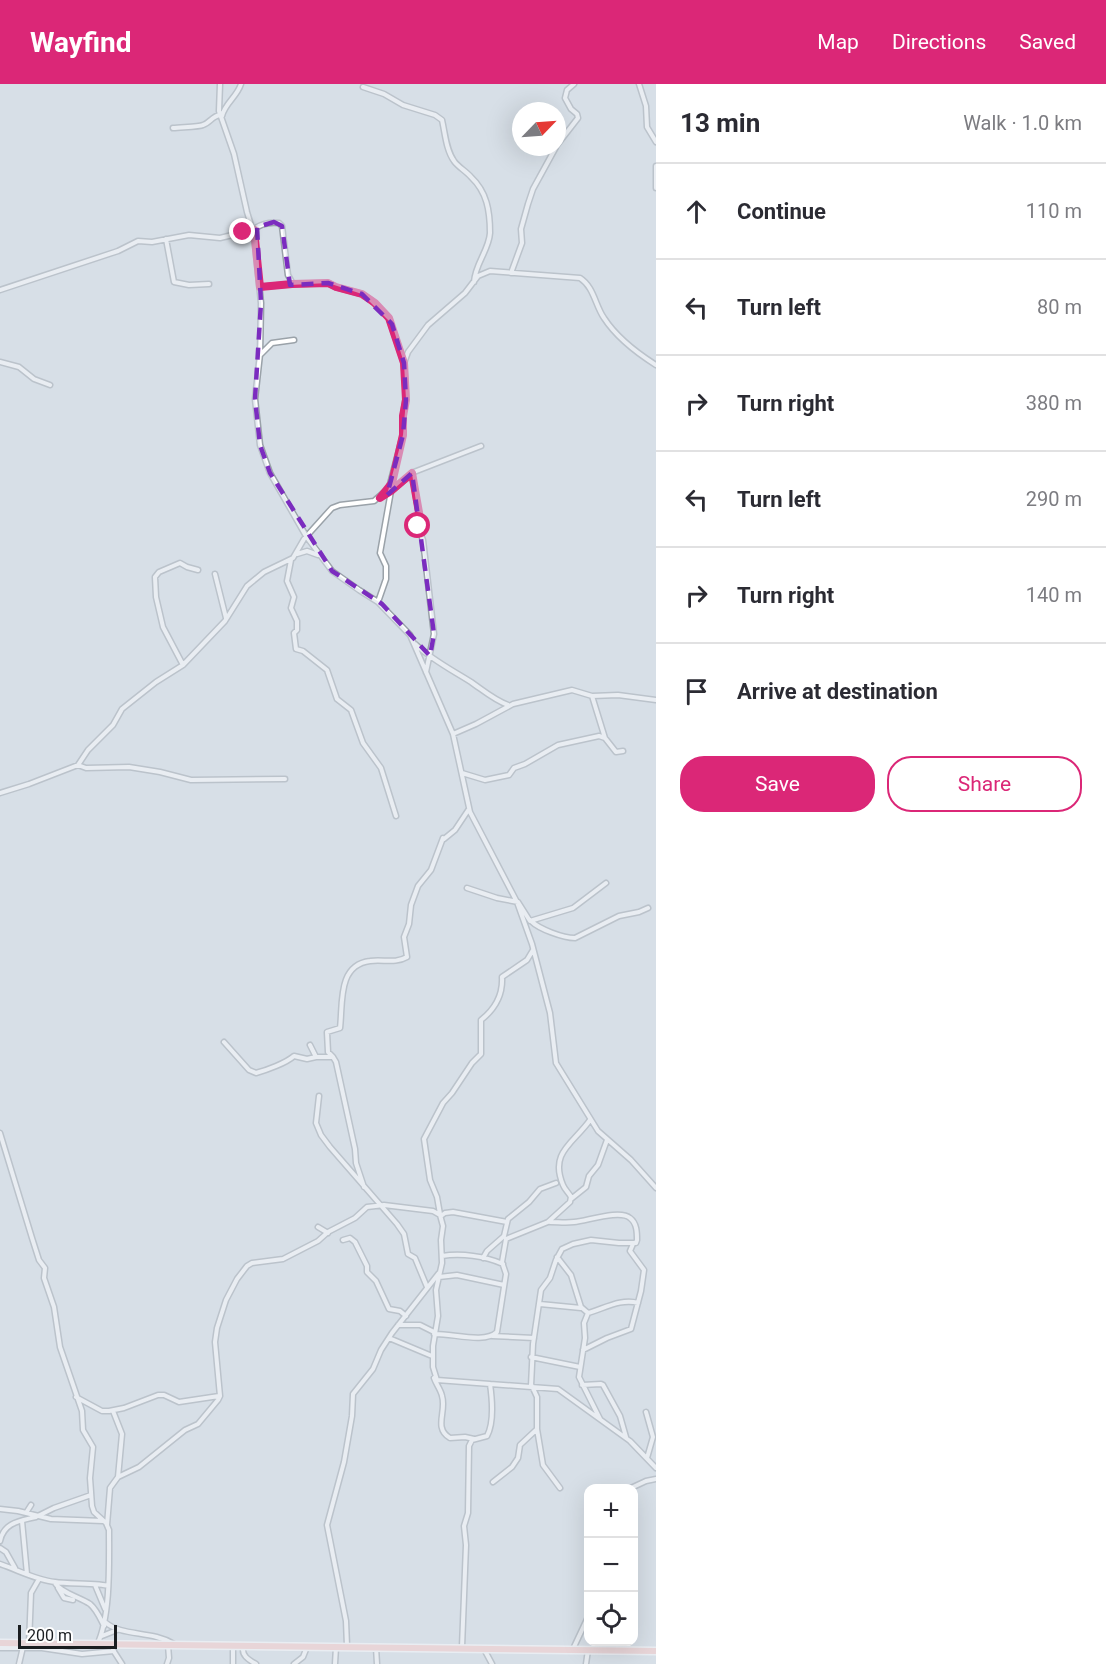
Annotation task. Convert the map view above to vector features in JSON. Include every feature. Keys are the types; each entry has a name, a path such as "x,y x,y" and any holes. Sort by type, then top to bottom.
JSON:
{"main road":[{"path":"0,1645 376,1646 656,1650"}],"street":[{"path":"220,84 218,100 221,117 234,154 247,212 254,230 260,287 260,354 255,399 260,445 274,482 320,556 340,577 378,602 406,628 453,734 469,809 517,902 530,921 537,927 575,938 619,916 648,908"},
{"path":"221,117 224,108 237,93 241,84"},
{"path":"566,133 578,118 565,98 567,90 574,84"},
{"path":"639,84 646,106 647,127 656,142"},
{"path":"363,87 442,120 447,146 453,160 472,177 484,193 487,200 490,236 475,272 474,282"},
{"path":"174,128 186,125 202,126 214,116 221,117"},
{"path":"511,273 522,243 521,229 528,204 551,156"},
{"path":"656,166 656,188"},
{"path":"0,290 118,251 138,241 152,242 189,235 220,238 254,230 270,223 281,224 288,275 292,284"},
{"path":"166,238 173,281 180,284 209,284"},
{"path":"404,363 408,352 428,325 465,293 478,276 488,272 582,280 611,328 641,356 656,365"},
{"path":"260,287 328,283 362,294 389,318 404,363 406,396 403,435 392,483 380,498"},
{"path":"260,354 272,343 294,340"},
{"path":"0,362 19,367 34,379 50,385"},
{"path":"0,793 78,765 88,750 113,724 122,709 156,682 183,665 227,619 247,586 264,572 291,560 306,536 335,506 374,501 391,491 412,473 481,446"},
{"path":"412,473 417,492 420,520 418,526 423,537 434,634 426,673"},
{"path":"378,602 386,579 386,566 380,553 391,491"},
{"path":"296,554 310,551 320,556"},
{"path":"291,560 287,581 294,597 291,608 297,621 297,630 294,633 296,648 327,670 337,699 351,710 363,743 381,768 396,816"},
{"path":"183,665 163,627 156,597 155,577 159,572 180,562 198,570"},
{"path":"215,574 227,619"},
{"path":"414,644 449,670 469,680 493,699 508,705"},
{"path":"453,734 483,721 508,705 572,690 592,696 618,695 656,700"},
{"path":"592,696 605,738 616,752 623,751"},
{"path":"597,736 601,726"},
{"path":"462,773 485,780 509,776 514,768 558,745 597,736 605,738"},
{"path":"78,765 86,768 137,768 186,780 285,779"},
{"path":"364,1186 356,1163 341,1082 333,1057 328,1052 327,1032 340,1028 344,981 347,973 367,961 397,961 407,957 404,937 418,886 430,870 444,838 455,830 469,809"},
{"path":"530,921 573,908 606,883"},
{"path":"467,888 517,902"},
{"path":"517,902 550,1013 556,1063 590,1120 656,1188"},
{"path":"490,1384 489,1432 486,1436 475,1439 450,1438 442,1432 443,1399 434,1379 432,1357 438,1316 436,1298 442,1256 443,1226 437,1197 430,1180 424,1137 443,1103 481,1054 480,1020 492,1012 502,992 502,977 527,960 533,950"},
{"path":"224,1042 249,1070 256,1073 285,1063 294,1056 307,1059 333,1057"},
{"path":"310,1045 316,1057"},
{"path":"318,1096 316,1123 321,1135 403,1231 408,1254 416,1258 427,1288"},
{"path":"571,1200 560,1174 562,1153 590,1120"},
{"path":"0,1133 39,1260 45,1268 43,1276 54,1307 60,1347 82,1411 83,1430 93,1447 91,1495 94,1512 107,1525"},
{"path":"492,1336 498,1329 506,1274 503,1252 507,1238 548,1222 562,1211 586,1187 589,1176 598,1165 606,1148 607,1139"},
{"path":"483,1258 487,1251 504,1236 507,1222 540,1189 556,1183"},
{"path":"97,1645 104,1624 108,1586 107,1525 110,1488 118,1477 139,1467 185,1430 204,1419 220,1396 216,1335 222,1307 237,1278 252,1263 283,1259 318,1241 365,1209 381,1205 427,1210 440,1216"},
{"path":"440,1216 453,1212 507,1222"},
{"path":"548,1222 574,1222 624,1215 632,1219 638,1240 633,1243 587,1240 564,1247 557,1257 550,1278 541,1290 531,1357 532,1386 537,1397 537,1429 543,1467 560,1488"},
{"path":"318,1227 328,1233"},
{"path":"343,1240 350,1238 355,1242 367,1266 367,1272 376,1281 389,1309 400,1311 406,1316"},
{"path":"583,1350 630,1330 644,1270 630,1251 633,1243"},
{"path":"442,1256 466,1255 503,1264"},
{"path":"557,1257 571,1275 582,1308 588,1313"},
{"path":"346,1646 346,1621 327,1530 327,1517 344,1462 354,1392 373,1369 398,1325 440,1272"},
{"path":"439,1277 457,1275 504,1285"},
{"path":"600,1420 579,1377 584,1323 588,1313 626,1300 638,1303"},
{"path":"540,1304 582,1308"},
{"path":"398,1325 420,1326 434,1333 473,1337 534,1338"},
{"path":"389,1338 432,1357"},
{"path":"531,1357 580,1367"},
{"path":"434,1374 439,1381 558,1389 626,1437 656,1468"},
{"path":"582,1384 603,1385 620,1416 626,1437"},
{"path":"76,1397 102,1411 113,1411 158,1395 182,1402 220,1396"},
{"path":"113,1411 122,1434 118,1477"},
{"path":"646,1412 653,1437 647,1458"},
{"path":"493,1482 512,1467 518,1458 520,1445 528,1440 537,1429"},
{"path":"462,1647 466,1545 464,1526 468,1513 469,1446 475,1439"},
{"path":"638,1485 656,1479"},
{"path":"1,1536 10,1524 37,1517 54,1508 91,1495"},
{"path":"26,1513 31,1505"},
{"path":"0,1509 62,1520 103,1521"},
{"path":"22,1521 27,1574"},
{"path":"0,1548 6,1552 16,1569"},
{"path":"0,1564 39,1579 95,1585 100,1583 108,1586"},
{"path":"19,1664 26,1645 31,1593 39,1579"},
{"path":"55,1582 64,1598 73,1600"},
{"path":"95,1585 105,1610"},
{"path":"58,1587 90,1605 104,1624 118,1630 155,1635 172,1645 166,1664"},
{"path":"573,1649 584,1626"},
{"path":"101,1637 118,1630"},
{"path":"26,1645 82,1654 114,1651"},
{"path":"108,1645 122,1664"},
{"path":"233,1646 233,1664"},
{"path":"244,1646 242,1651 244,1656 256,1664"},
{"path":"294,1664 303,1657 308,1646"},
{"path":"335,1664 336,1646"},
{"path":"376,1646 377,1664"},
{"path":"484,1648 492,1664"},
{"path":"586,1664 588,1649"}],"highlighted area":[{"path":"274,222 282,226 290,285 328,283 362,294 392,324 404,363 406,400 403,435 387,495 412,473 434,634 430,656 382,604 332,571 270,473 260,445 255,399 261,303 257,227"}],"route":[{"path":"243,232 254,230 260,287 325,282 362,294 375,303 389,318 404,363 406,405 403,416 403,435 392,483 380,498 412,473 420,518 418,526"}]}
